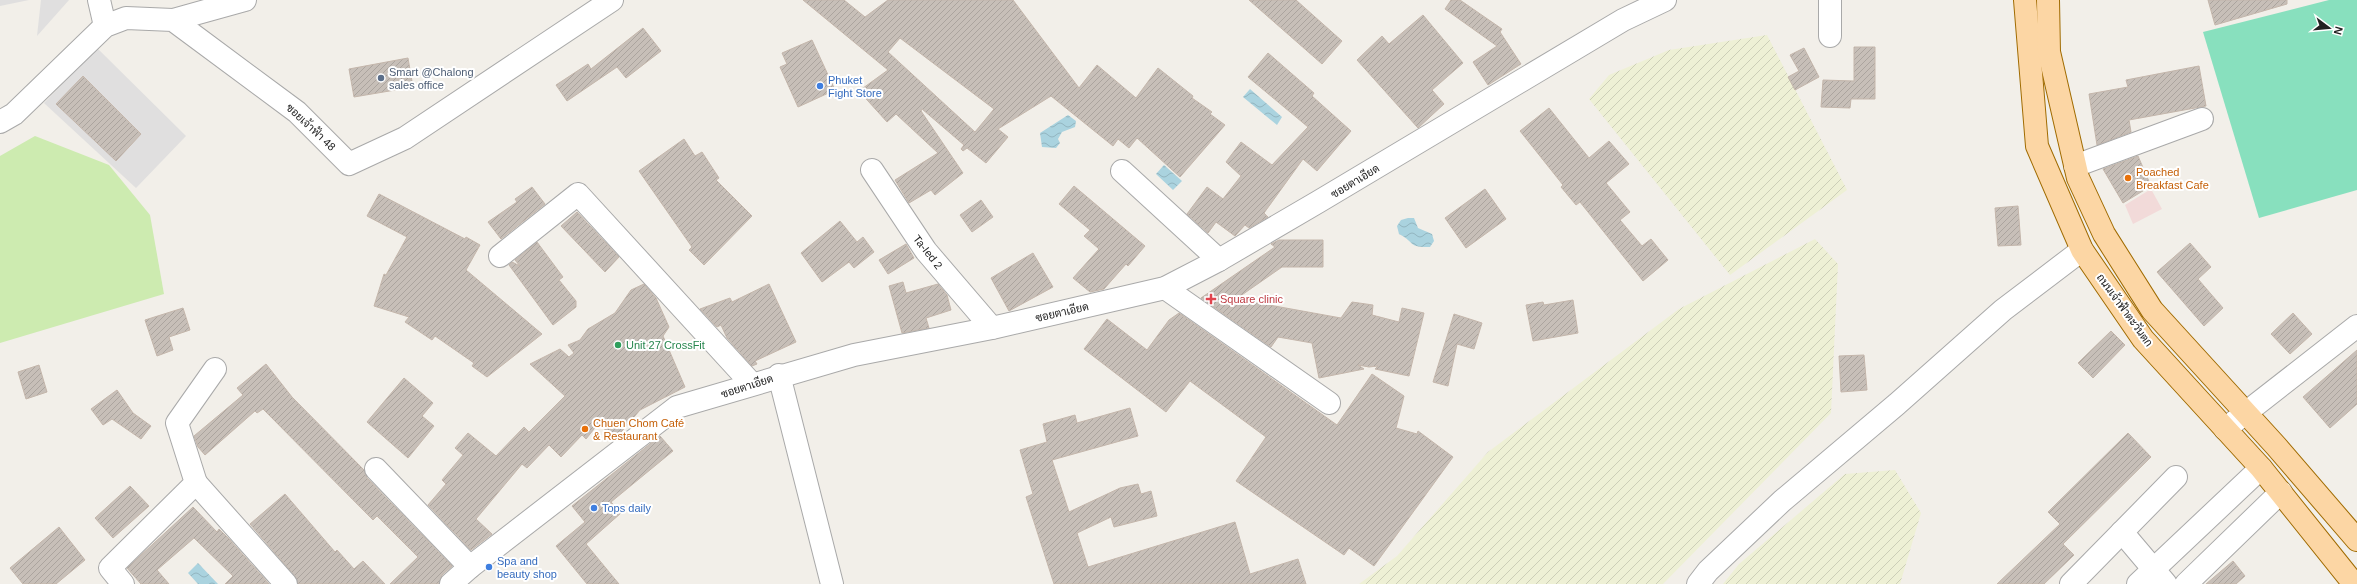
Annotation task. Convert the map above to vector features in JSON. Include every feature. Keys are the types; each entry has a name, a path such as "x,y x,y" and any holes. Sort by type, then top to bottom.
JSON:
{"main road":[{"name":"ถนนเจ้าฟ้าตะวันตก","path":"2025,0 2037,146 2082,250 2143,339 2261,468 2354,584"},
{"name":"ถนนเจ้าฟ้าตะวันตก","path":"2048,0 2049,52 2075,166 2078,178 2104,234 2152,310 2246,413 2357,540"}],"street":[{"path":"99,0 105,26"},
{"path":"0,122 14,114 124,9 173,20 245,0"},
{"name":"ซอยเจ้าฟ้า 48","path":"173,20 297,112 349,164 405,138 612,0"},
{"name":"ซอยตาเอียด","path":"451,584 470,567 677,407 779,375 854,354 992,328 1165,288 1219,260 1623,20 1666,0"},
{"path":"1830,0 1830,36"},
{"path":"2075,166 2202,119"},
{"name":"Ta-Ied 2","path":"872,170 926,252 992,328"},
{"path":"1122,171 1219,260"},
{"path":"500,256 578,194 752,384"},
{"path":"1698,584 1708,571 1782,501 1897,404 2002,310 2082,250"},
{"path":"1165,288 1329,403"},
{"path":"2225,429 2357,326"},
{"path":"215,369 177,423 196,483 286,584"},
{"path":"779,375 832,584"},
{"path":"2138,584 2160,576 2261,468"},
{"path":"376,469 470,567"},
{"path":"2071,584 2176,477"},
{"path":"123,584 110,568 196,483"},
{"path":"2186,584 2281,492"},
{"path":"2122,532 2160,576"}],"shaded area":[{"path":"0,0 29,0 0,6"},
{"path":"41,0 69,0 37,36"},
{"path":"97,48 186,136 136,188 44,103"},
{"path":"2151,189 2162,209 2133,224 2125,205"}],"green space":[{"path":"2329,0 2357,0 2357,190 2259,218 2203,32"},
{"path":"1767,35 1847,190 1730,275 1589,99 1609,75 1669,50"},
{"path":"35,136 109,165 150,215 164,294 0,343 0,156"},
{"path":"1815,239 1838,264 1831,413 1663,584 1359,584 1397,556 1488,452 1679,309"},
{"path":"1895,470 1921,513 1900,584 1723,584 1739,564 1845,474"}],"water":[{"path":"1250,89 1282,117 1277,125 1243,97"},
{"path":"1068,115 1076,121 1075,127 1062,132 1058,139 1060,143 1056,148 1042,147 1040,133"},
{"path":"1164,165 1182,181 1173,190 1156,174"},
{"path":"1414,218 1418,228 1432,234 1434,241 1430,247 1414,245 1399,234 1397,226 1401,220"},
{"path":"198,563 218,584 198,584 188,573"}],"building":[{"path":"803,0 844,0 865,17 888,0 1013,0 1079,88 1097,65 1136,98 1158,68 1193,96 1192,98 1212,112 1210,114 1225,125 1180,177 1137,138 1129,148 1118,139 1113,146 1051,96 998,129 1008,137 986,163 967,148 963,151 961,149 964,145 922,109 921,111 963,173 935,195 931,190 909,203 895,180 938,153 896,114 887,122 859,91 888,70","holes":["900,38 994,109 975,132 888,52"]},
{"path":"1249,0 1296,0 1342,41 1322,64"},
{"path":"1451,0 1460,0 1502,29 1500,32 1521,64 1488,85 1473,62 1497,46 1445,9"},
{"path":"2208,0 2287,0 2287,4 2215,25"},
{"path":"1423,15 1463,63 1432,90 1444,104 1418,128 1357,60 1382,36 1389,44"},
{"path":"643,28 661,51 626,78 617,67 567,101 556,85 588,64 591,69"},
{"path":"812,40 835,90 798,107 780,67 787,64 782,53"},
{"path":"1854,47 1875,47 1875,99 1851,99 1850,108 1821,107 1823,80 1854,81"},
{"path":"1804,48 1819,77 1795,90 1788,77 1799,71 1790,55"},
{"path":"1268,53 1314,93 1312,96 1351,131 1317,171 1303,159 1264,213 1268,217 1249,228 1245,225 1235,236 1216,222 1208,233 1187,214 1207,187 1223,199 1241,176 1226,162 1241,142 1272,165 1308,127 1248,77"},
{"name":"Smart @Chalong sales office","path":"408,58 413,87 354,97 349,69"},
{"path":"2199,66 2206,106 2129,120 2131,132 2097,145 2089,94 2128,87 2126,80"},
{"path":"83,76 141,134 116,161 56,104"},
{"path":"1549,108 1589,158 1609,141 1629,164 1606,183 1630,212 1620,220 1642,246 1651,239 1668,260 1643,281 1580,202 1576,205 1561,187 1563,185 1520,131"},
{"path":"684,139 695,156 702,152 719,178 716,180 752,216 704,265 689,250 692,247 639,171"},
{"name":"Poached Breakfast Cafe","path":"2138,156 2151,186 2123,203 2103,169"},
{"path":"1074,186 1145,246 1128,266 1126,264 1104,289 1090,292 1073,278 1099,249 1084,236 1090,230 1059,204"},
{"path":"532,187 545,204 501,239 488,222 517,202 515,199"},
{"path":"1485,189 1506,219 1466,248 1445,218"},
{"path":"379,194 465,239 466,237 480,245 466,270 542,334 487,377 472,366 474,363 435,336 432,340 405,322 409,317 374,306 384,274 386,275 407,237 367,216"},
{"path":"981,200 993,217 972,232 960,215"},
{"path":"2018,206 2021,245 1998,246 1995,208"},
{"path":"577,212 619,257 605,272 561,226"},
{"path":"840,221 857,242 863,237 874,252 854,268 849,262 822,282 801,253"},
{"path":"1279,240 1323,240 1323,267 1282,267 1236,299 1341,318 1352,302 1373,305 1372,315 1399,322 1402,308 1424,313 1409,376 1375,369 1378,366 1369,367 1358,365 1364,369 1319,378 1312,343 1278,337 1271,347 1201,298 1275,247 1271,244"},
{"path":"537,242 563,277 559,280 576,301 576,307 553,325 509,265 512,262 520,266 515,260"},
{"path":"2190,243 2211,267 2198,279 2223,308 2204,326 2157,272"},
{"path":"906,244 914,258 888,274 879,260"},
{"path":"1033,253 1053,287 1009,311 991,278"},
{"path":"903,282 906,293 938,284 947,295 951,310 926,318 929,328 902,333 889,286"},
{"path":"644,284 656,298 669,327 663,336 685,387 640,410 616,438 598,424 586,439 582,435 561,457 549,445 527,468 522,464 476,519 492,534 471,550 428,505 446,484 442,480 463,455 455,448 468,433 496,456 524,427 529,432 565,396 530,364 560,349 569,357 574,353 568,345 580,340 588,329 615,313 631,290"},
{"path":"769,284 796,342 755,361 757,364 752,366 727,338 721,325 717,327 700,309 730,298 732,302"},
{"path":"1573,300 1578,333 1533,341 1526,305 1543,302 1544,305"},
{"path":"183,308 190,330 169,337 173,350 157,356 145,320"},
{"path":"1179,313 1337,425 1372,374 1404,396 1396,428 1417,434 1418,431 1453,457 1374,566 1349,548 1344,555 1236,481 1266,437 1190,381 1166,412 1084,349 1107,319 1147,350 1169,320"},
{"path":"2293,313 2312,334 2290,354 2271,334"},
{"path":"1454,314 1482,323 1474,349 1457,344 1448,386 1433,382"},
{"path":"2111,331 2125,345 2093,378 2078,363"},
{"path":"2357,350 2357,404 2330,428 2303,397"},
{"path":"1864,355 1867,390 1841,392 1839,356"},
{"path":"266,364 292,397 364,470 367,478 452,566 442,575 439,584 390,584 418,557 377,516 373,520 263,409 257,413 255,411 205,455 198,447 194,436 243,395 237,388"},
{"path":"39,365 47,392 26,399 18,372"},
{"path":"404,378 433,403 422,416 434,426 408,458 367,422"},
{"path":"117,390 133,413 151,426 141,439 112,419 103,425 91,409"},
{"path":"1130,408 1138,436 1052,460 1069,512 1120,488 1138,484 1141,494 1151,491 1157,516 1114,527 1111,517 1077,533 1088,567 1235,522 1250,574 1298,559 1306,584 1054,584 1026,497 1033,494 1020,450 1047,442 1043,424 1075,415 1077,423"},
{"path":"2128,433 2151,457 2063,544 2074,555 2044,584 1997,584 2060,524 2048,512"},
{"path":"660,436 673,451 611,502 621,513 586,544 619,584 587,584 556,546 585,522 572,506"},
{"path":"130,486 149,506 113,538 95,518"},
{"path":"285,494 335,552 337,550 354,569 363,561 385,584 298,584 295,576 250,524"},
{"path":"193,507 217,532 219,529 229,539 269,584 225,584 233,576 194,538 157,570 169,584 141,584 127,568"},
{"path":"59,527 85,560 56,584 23,584 10,568"},
{"path":"2233,561 2245,576 2236,584 2206,584"}],"place":[{"name":"Smart @Chalong sales office","path":"381,78"},
{"name":"Phuket Fight Store","path":"820,86"},
{"name":"Poached Breakfast Cafe","path":"2128,178"},
{"name":"Square clinic","path":"1211,299"},
{"name":"Unit 27 CrossFit","path":"618,345"},
{"name":"Chuen Chom Café & Restaurant","path":"585,429"},
{"name":"Tops daily","path":"594,508"},
{"name":"Spa and beauty shop","path":"489,567"}]}
